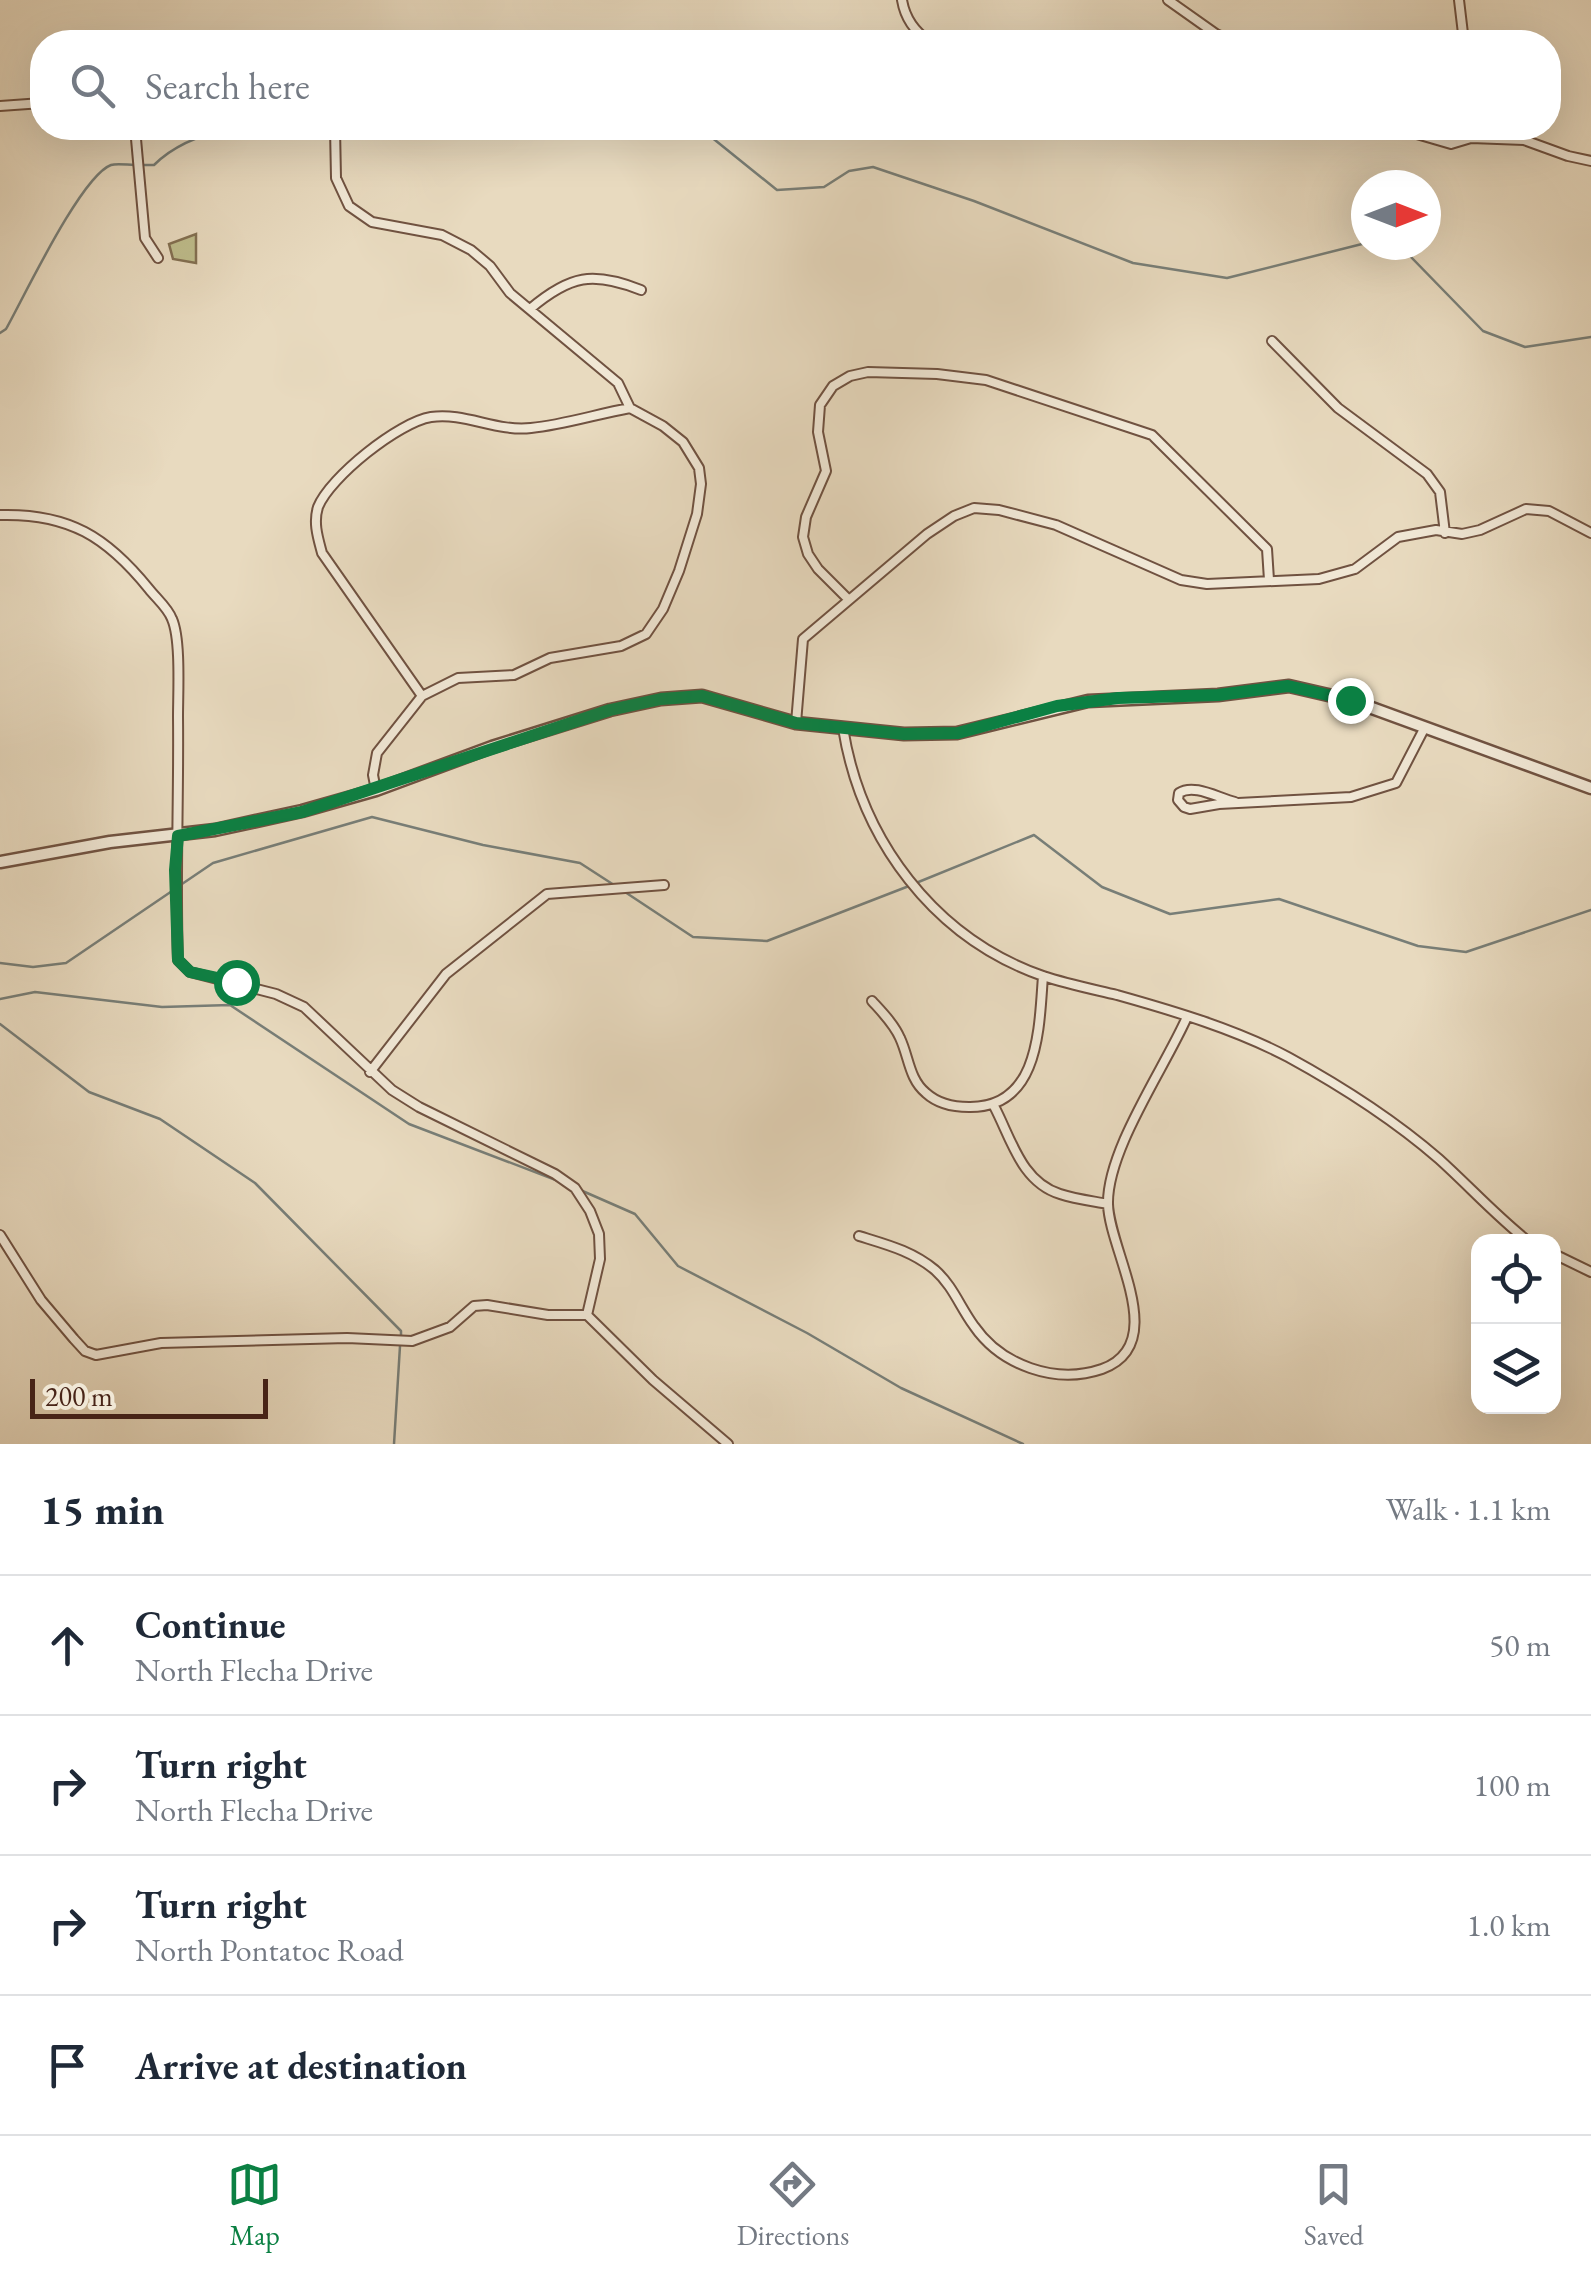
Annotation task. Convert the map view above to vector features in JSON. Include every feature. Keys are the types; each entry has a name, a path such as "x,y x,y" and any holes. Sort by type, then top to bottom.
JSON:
{"street":[{"path":"902,0 904,12 916,30"},
{"path":"1168,0 1214,30"},
{"path":"1460,0 1463,30"},
{"path":"0,106 30,104"},
{"path":"136,140 145,238 158,258"},
{"path":"334,140 336,178 349,206 372,222 442,235 472,250 510,293 618,384 630,408 683,442 699,468 697,514 680,572 646,634 621,646 550,658 514,676 458,678 422,696 377,753 373,776 376,790"},
{"path":"1438,140 1452,144 1465,140"},
{"path":"1524,140 1591,160"},
{"path":"530,309 548,293 580,279 611,278 641,290"},
{"path":"1272,341 1338,408 1427,474 1440,492 1445,533"},
{"path":"848,599 818,569 808,554 804,537 806,517 826,471 818,432 820,405 833,386 868,372 986,380 1152,435 1267,549 1269,580"},
{"path":"422,696 322,553 316,529 317,510 324,498 370,449 407,423 454,416 531,428 630,408"},
{"path":"796,723 803,638 927,534 974,508 1000,510 1056,524 1181,580 1207,584 1319,580 1355,569 1398,537 1436,530 1480,530 1513,513 1540,508 1591,533"},
{"path":"0,515 56,520 104,541 132,567 173,619 178,675 178,960 190,972 276,994 304,1008 370,1072 419,1107 556,1174 575,1188 599,1234 600,1259 587,1315"},
{"path":"0,862 110,842 178,836 302,812 610,710 661,699 711,697 796,723 904,734 958,733 1088,701 1218,695 1288,686 1350,700 1591,788"},
{"path":"1235,802 1194,789 1185,788 1178,793 1184,808 1190,809 1235,802 1351,797 1396,783 1425,726"},
{"path":"844,728 849,763 882,841 927,904 966,934 1042,976 1187,1016 1286,1056 1362,1100 1439,1159 1519,1234"},
{"path":"370,1072 446,974 548,894 664,885"},
{"path":"872,1001 899,1034 910,1071 926,1093 956,1108 994,1106 1026,1076 1035,1054 1042,976"},
{"path":"859,1236 906,1250 935,1270 992,1347 1021,1366 1084,1373 1105,1368 1128,1349 1134,1331 1134,1301 1108,1204 1123,1142 1187,1016"},
{"path":"994,1106 1025,1170 1040,1184 1058,1194 1108,1204"},
{"path":"0,1235 41,1300 74,1339 96,1355 149,1344 347,1338 412,1341 450,1327 474,1306 548,1315 587,1315 653,1380 728,1444"},
{"path":"1561,1257 1591,1272"}],"shaded area":[{"path":"196,234 196,263 173,259 169,244"}],"waterway":[{"path":"142,165 154,165 192,140"},
{"path":"715,140 777,190 824,187 849,171 873,167 974,201 1133,263 1227,278 1351,247"},
{"path":"0,333 6,329 84,191 111,165 134,165"},
{"path":"1414,260 1483,331 1525,347 1591,337"},
{"path":"182,884 213,863 372,817 483,845 580,863 614,885"},
{"path":"916,883 1034,835 1102,887 1170,914 1279,899 1418,946 1466,952 1591,910"},
{"path":"625,892 693,937 767,941 909,886"},
{"path":"0,963 33,967 66,963 175,889"},
{"path":"0,999 35,992 162,1007 230,1005 409,1124 561,1182"},
{"path":"0,1024 89,1092 160,1119 255,1183 401,1331 401,1338"},
{"path":"578,1189 635,1214 678,1266 807,1333 901,1388 1023,1444"},
{"path":"394,1444 400,1346"}],"route":[{"path":"236,982 190,972 178,960 178,836 302,812 610,710 661,699 702,696 796,723 904,734 958,733 1088,701 1218,695 1271,686 1314,690 1350,700"}]}
